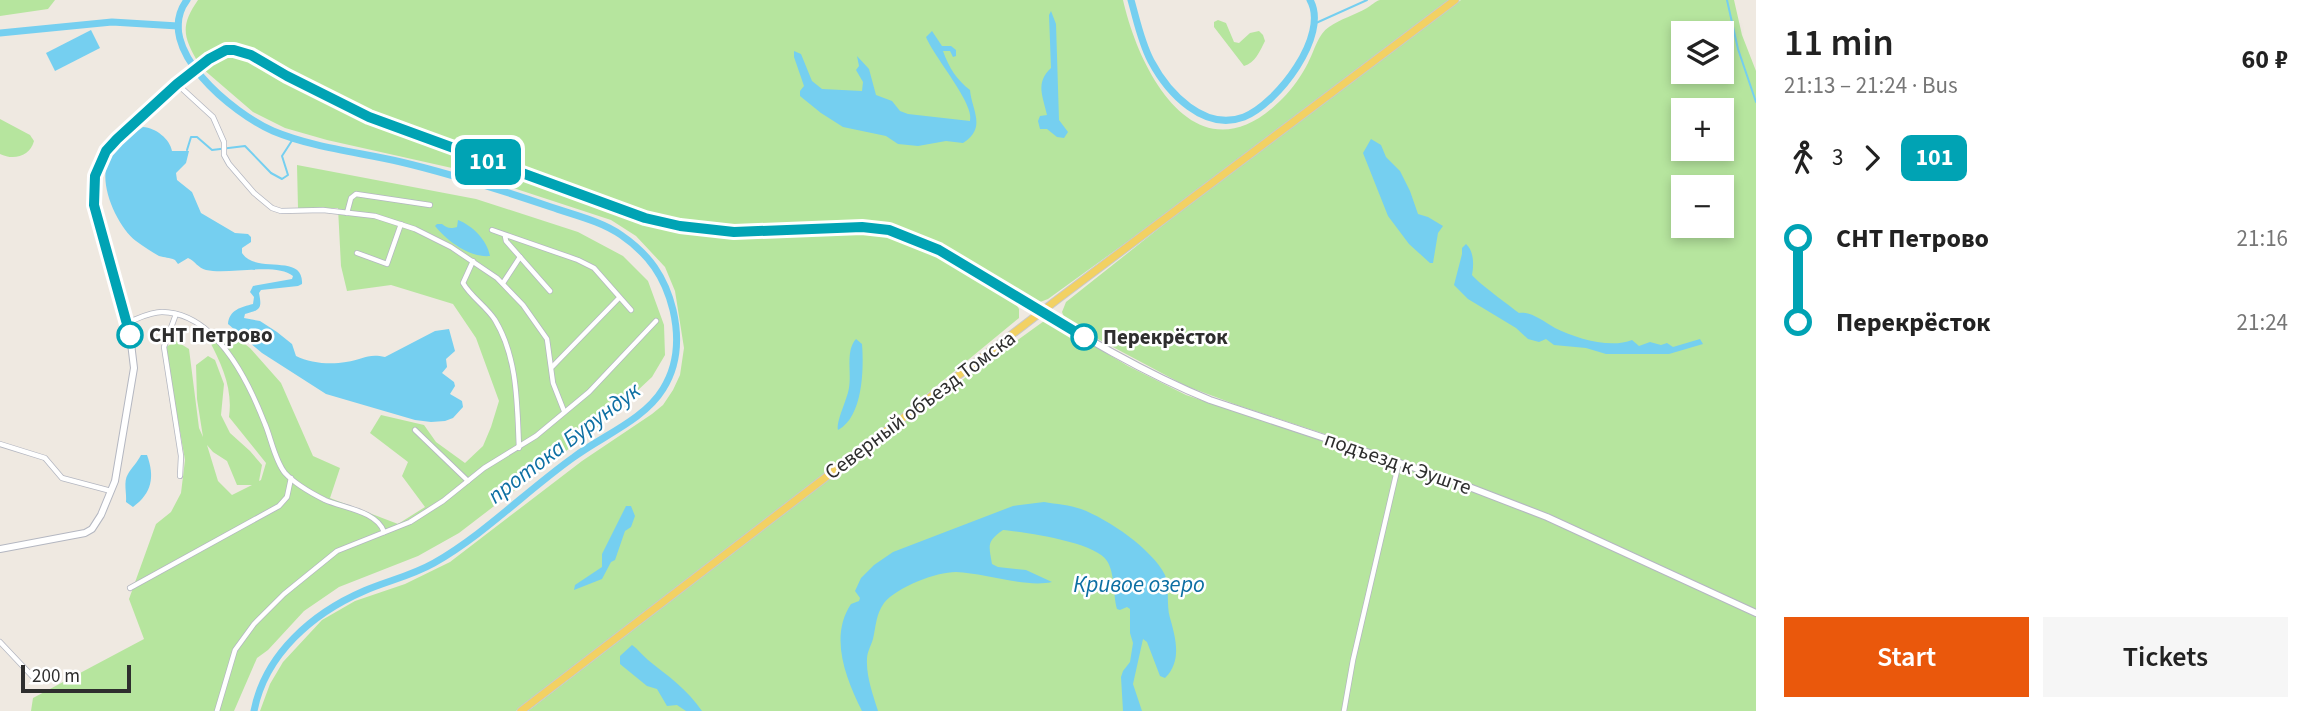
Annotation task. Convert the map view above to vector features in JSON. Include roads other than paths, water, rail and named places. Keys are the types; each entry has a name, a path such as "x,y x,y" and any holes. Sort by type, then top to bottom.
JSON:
{"main road":[{"name":"Северный объезд Томска","path":"521,711 1455,0"}],"street":[{"name":"подъезд к Эуште","path":"177,84 209,59 226,50 243,51 369,117 645,218 680,226 734,232 862,227 897,233 939,250 1042,312 1179,387 1210,400 1399,461 1547,517 1756,613"},
{"path":"0,549 85,533 97,522 112,491 121,454 134,368 127,323 94,205 95,176 106,151 177,84 213,117 224,142 224,155 229,164 254,193 272,208 281,211 323,210 375,216 401,224 451,247 503,283 523,305 547,339 553,383 564,411"},
{"path":"347,213 351,198 356,194 430,205"},
{"path":"357,253 387,264 401,224"},
{"path":"492,230 594,268 631,310"},
{"path":"505,235 506,241 550,292"},
{"path":"503,283 520,257"},
{"path":"473,261 463,283 495,320 507,347 513,369 519,448"},
{"path":"552,367 619,298"},
{"path":"127,323 149,313 162,312 176,314 208,330 243,373 284,471 298,485 327,501 377,520 384,532"},
{"path":"176,314 164,347 181,456 180,476"},
{"path":"218,711 235,650 254,624 284,594 327,557 410,522 443,501 484,468 537,436 608,373 656,321"},
{"path":"415,430 468,481"},
{"path":"0,444 45,458 62,478 112,491"},
{"path":"1344,711 1353,660 1399,461"},
{"path":"130,588 279,506 287,497 291,478"},
{"path":"0,642 33,677"}],"water":[{"path":"1051,11 1056,24 1059,120 1068,132 1064,138 1057,137 1047,129 1040,129 1038,121 1040,116 1047,115 1042,84 1051,68"},
{"path":"91,30 100,48 55,71 46,53"},
{"path":"932,31 942,46 951,46 956,50 956,56 953,57 950,51 943,51 954,73 970,90 976,125 970,137 963,143 946,141 918,146 898,144 886,136 843,127 800,96 804,86 794,51 801,54 812,81 822,89 862,91 863,82 856,70 859,66 857,56 869,69 876,95 892,101 900,111 970,121 970,113 960,92 926,37"},
{"path":"143,127 162,135 172,151 189,151 186,163 176,173 177,180 192,192 201,213 235,233 248,234 251,237 251,242 242,248 242,253 258,263 288,266 301,274 302,284 298,286 261,290 259,308 245,314 244,318 260,321 277,332 292,344 296,356 327,363 374,356 385,357 435,331 449,329 455,351 446,359 447,367 442,373 454,382 455,386 450,394 462,401 463,407 453,418 431,422 415,420 326,394 262,353 228,324 233,312 253,304 254,297 250,292 253,286 292,279 293,276 264,269 206,270 188,258 178,264 171,258 159,256 129,235 112,205 106,171 114,152"},
{"path":"1371,139 1381,145 1386,157 1400,171 1418,214 1443,226 1438,233 1433,263 1409,244 1388,216 1363,153"},
{"path":"458,220 478,234 486,244 490,256 475,254 460,247 435,226 442,224 449,228 457,227"},
{"path":"1466,244 1472,254 1472,275 1475,278 1519,313 1533,315 1563,332 1603,343 1632,340 1639,346 1650,342 1661,345 1667,343 1673,347 1700,339 1703,344 1669,354 1606,354 1586,348 1554,345 1546,339 1539,342 1528,339 1516,328 1468,299 1454,285 1462,248"},
{"path":"856,339 862,344 860,392 853,415 838,430 850,382 851,350"},
{"path":"141,455 147,455 151,470 150,484 144,496 133,507 126,502 126,480"},
{"name":"Кривое озеро","path":"1044,502 1077,508 1104,520 1140,545 1165,575 1176,657 1165,678 1160,676 1147,642 1143,639 1133,684 1142,711 1123,711 1121,677 1130,662 1133,643 1130,633 1130,609 1117,609 1107,561 1100,554 1075,543 1003,530 990,544 992,564 1026,570 1052,582 1017,582 956,572 928,578 898,591 879,611 867,656 869,679 878,711 862,711 850,685 841,644 844,617 851,604 859,601 855,591 861,578 893,552 1013,506"},
{"path":"626,506 631,506 635,516 631,527 625,531 615,560 611,562 602,579 574,590 575,585 602,567 602,554"},
{"path":"632,645 684,689 702,711 686,711 677,705 667,706 657,689 647,686 620,664 620,656"}],"waterway":[{"name":"протока Бурундук","path":"187,0 179,19 180,38 188,58 219,95 238,110 273,131 289,137 439,172 514,194 605,226 631,242 648,258 670,298 676,330 672,370 663,389 645,410 574,457 453,552 425,568 345,600 310,624 280,654 269,671 254,711"},
{"name":"протока Бурундук","path":"1131,0 1148,54 1167,85 1177,97 1201,114 1229,120 1244,117 1257,110 1285,83 1297,67 1313,31 1314,15 1310,0"},
{"path":"1316,23 1367,0"},
{"path":"1727,0 1738,49 1756,102"},
{"name":"протока Бурундук","path":"0,33 112,22 178,26"},
{"path":"187,150 191,137 197,137 212,150 245,146 271,173 282,179 288,175 282,156 293,139"}],"place":[{"name":"СНТ Петрово","path":"130,335"},
{"name":"Перекрёсток","path":"1084,337"}]}
